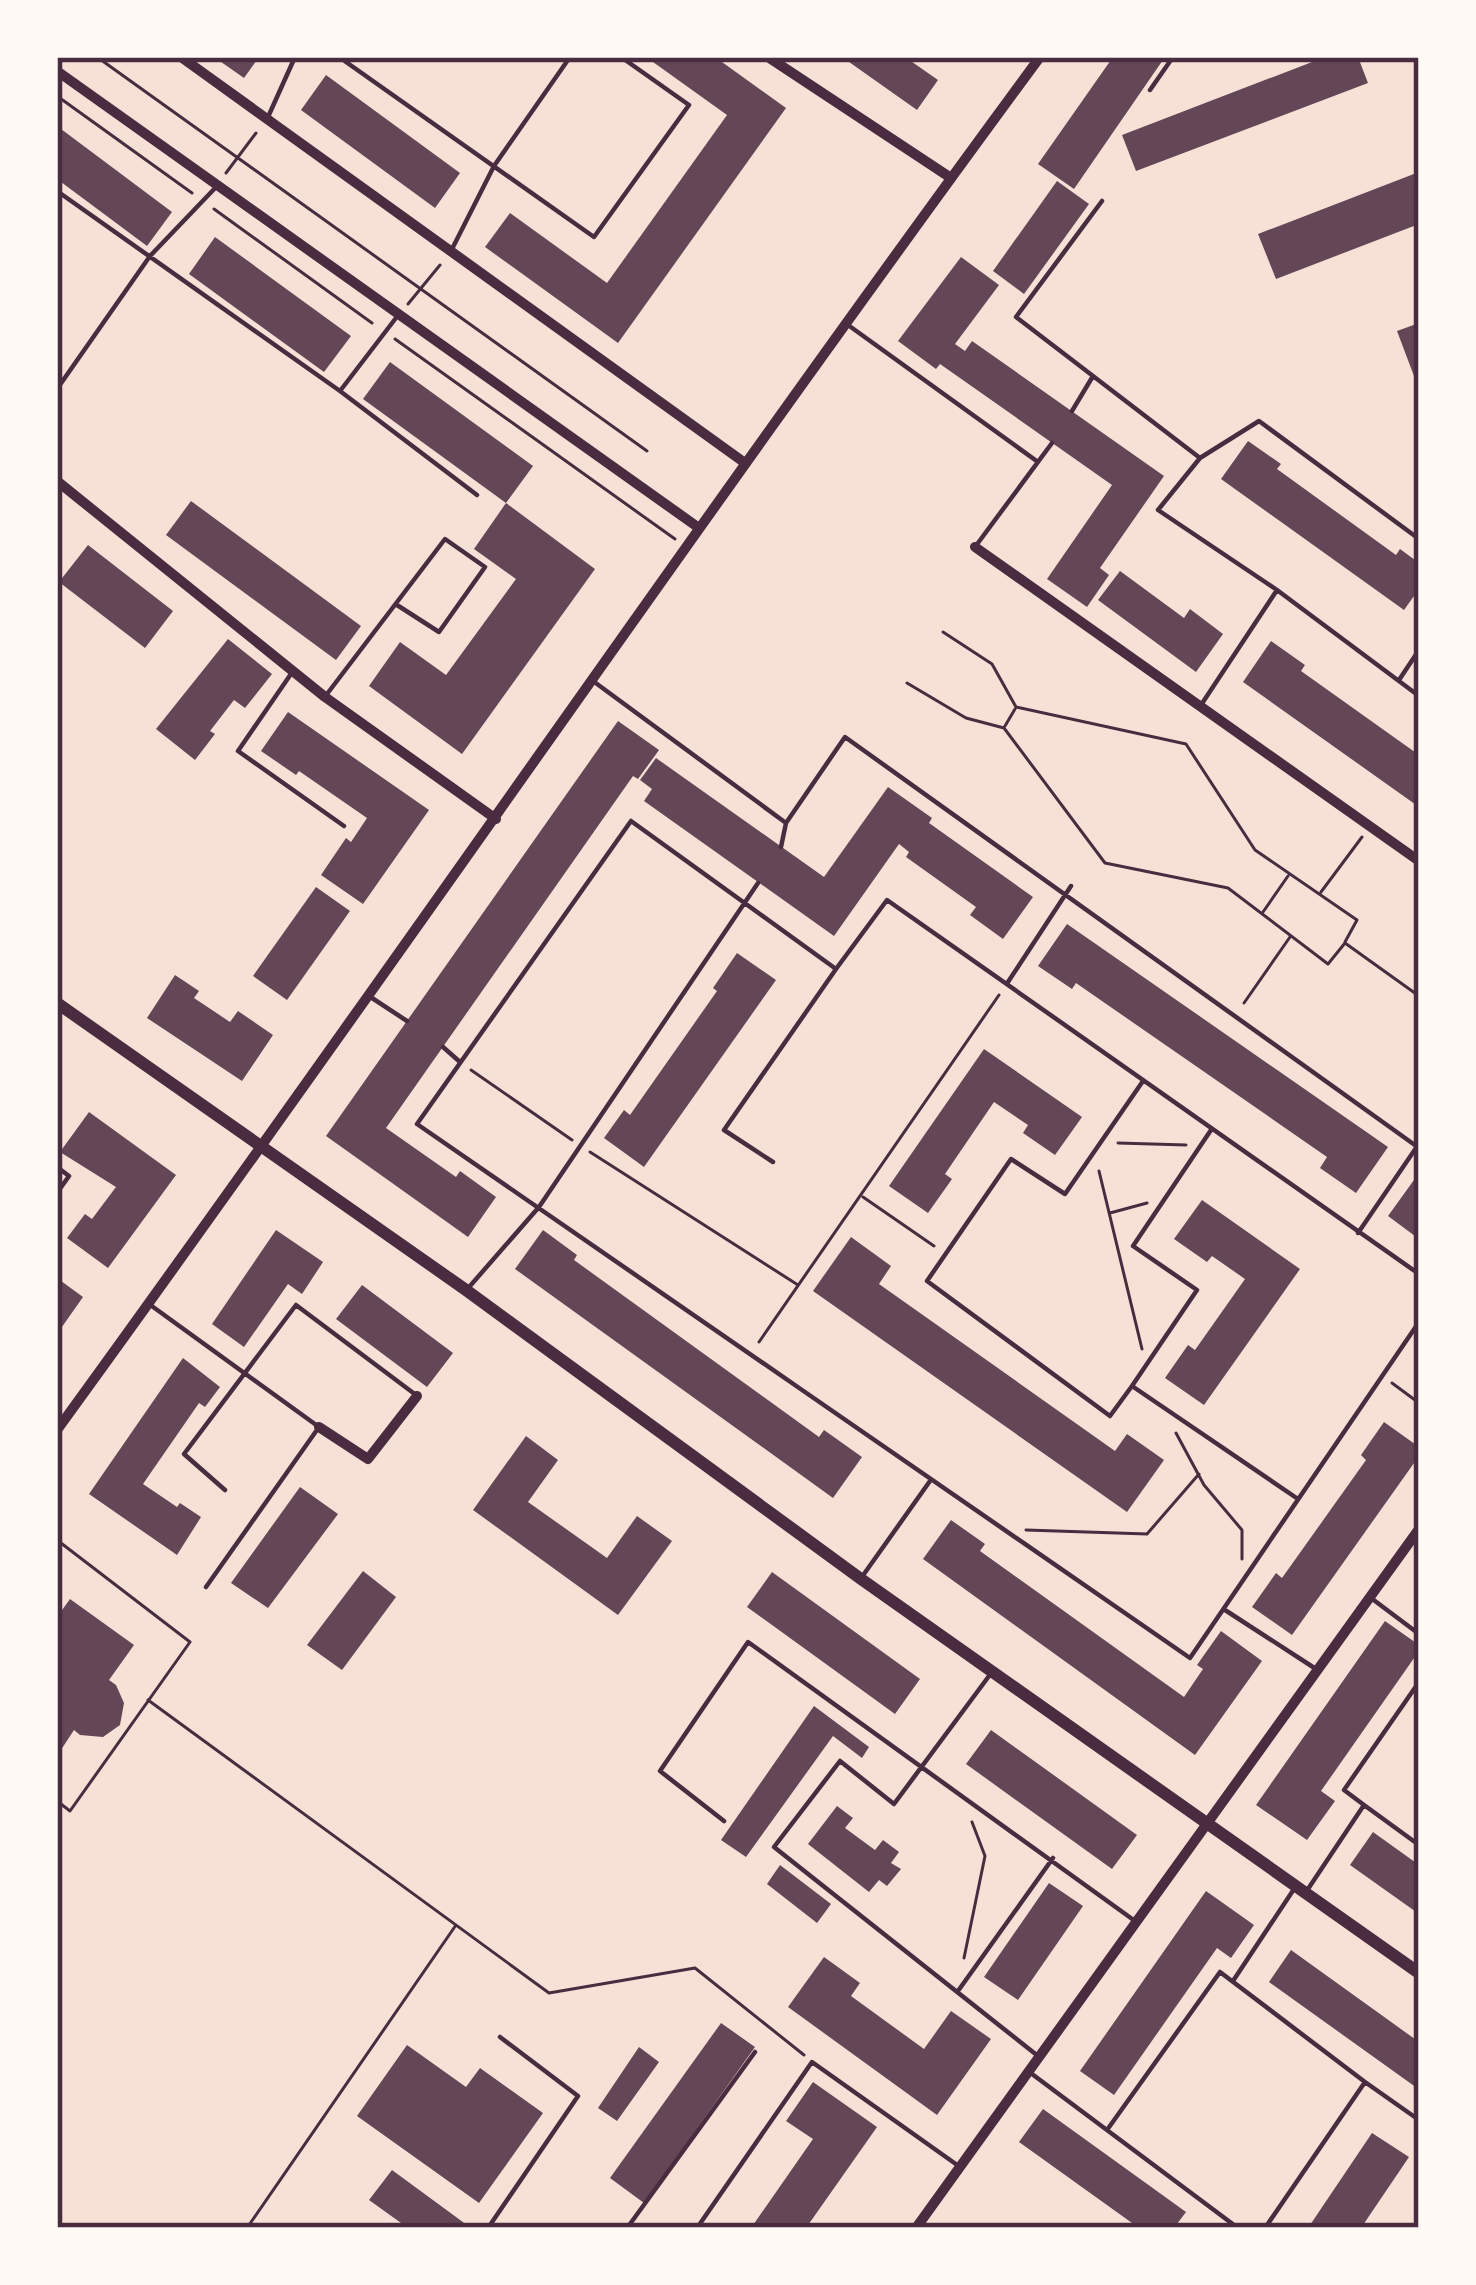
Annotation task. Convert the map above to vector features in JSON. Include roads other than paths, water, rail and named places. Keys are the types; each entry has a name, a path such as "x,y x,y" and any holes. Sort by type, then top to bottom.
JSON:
{"street":[{"path":"181,57 745,463"},
{"path":"768,57 951,178"},
{"path":"58,1428 496,819 843,322 1040,57"},
{"path":"57,71 699,528"},
{"path":"57,481 325,697 496,819"},
{"path":"975,548 1419,861"},
{"path":"57,1003 1419,1973"},
{"path":"319,1427 368,1459 417,1396"},
{"path":"916,2228 1419,1529"}],"lane":[{"path":"268,117 295,57"},
{"path":"339,57 594,237 688,105 621,57"},
{"path":"451,252 494,166 571,57"},
{"path":"1150,90 1174,57"},
{"path":"57,389 150,256 218,185"},
{"path":"57,190 340,391 477,495"},
{"path":"1102,201 1016,317 1200,458"},
{"path":"340,391 399,314"},
{"path":"843,322 1038,462"},
{"path":"57,363 67,370"},
{"path":"1072,411 1093,376"},
{"path":"1419,539 1259,421 1200,458 1158,510 1277,590 1419,696"},
{"path":"975,548 1052,442"},
{"path":"325,697 445,539 484,567 439,632 397,605"},
{"path":"1200,707 1277,590"},
{"path":"1398,681 1419,650"},
{"path":"292,671 238,751 344,826"},
{"path":"592,681 786,823"},
{"path":"782,847 786,823 845,737 1418,1147 1358,1232"},
{"path":"836,969 631,821 417,1124 1190,1658 1419,1322"},
{"path":"466,1290 539,1207 758,883"},
{"path":"1007,983 1071,886"},
{"path":"773,1162 724,1130 886,899 1419,1274"},
{"path":"369,996 407,1021"},
{"path":"442,1047 460,1062"},
{"path":"1143,1081 1065,1194 1012,1160 927,1281 1110,1416 1197,1290 1132,1246 1211,1130"},
{"path":"57,1167 69,1176 57,1193"},
{"path":"149,1304 319,1427 206,1588"},
{"path":"225,1490 184,1454 296,1305 417,1396"},
{"path":"1132,1386 1298,1499"},
{"path":"860,1579 930,1481"},
{"path":"1369,1597 1419,1634"},
{"path":"1224,1610 1316,1669"},
{"path":"724,1821 659,1771 748,1642 1135,1921"},
{"path":"993,1671 894,1804 840,1761 774,1847 1038,2056"},
{"path":"1419,1682 1344,1790 1419,1845"},
{"path":"1233,1982 1364,1805"},
{"path":"957,1992 1052,1858"},
{"path":"1107,2130 1220,1972 1419,2120"},
{"path":"488,2228 578,2096 500,2037"},
{"path":"636,2228 630,2224 755,2052"},
{"path":"697,2228 812,2062 960,2167"},
{"path":"1028,2071 1238,2228"},
{"path":"1265,2228 1365,2082"}]}
